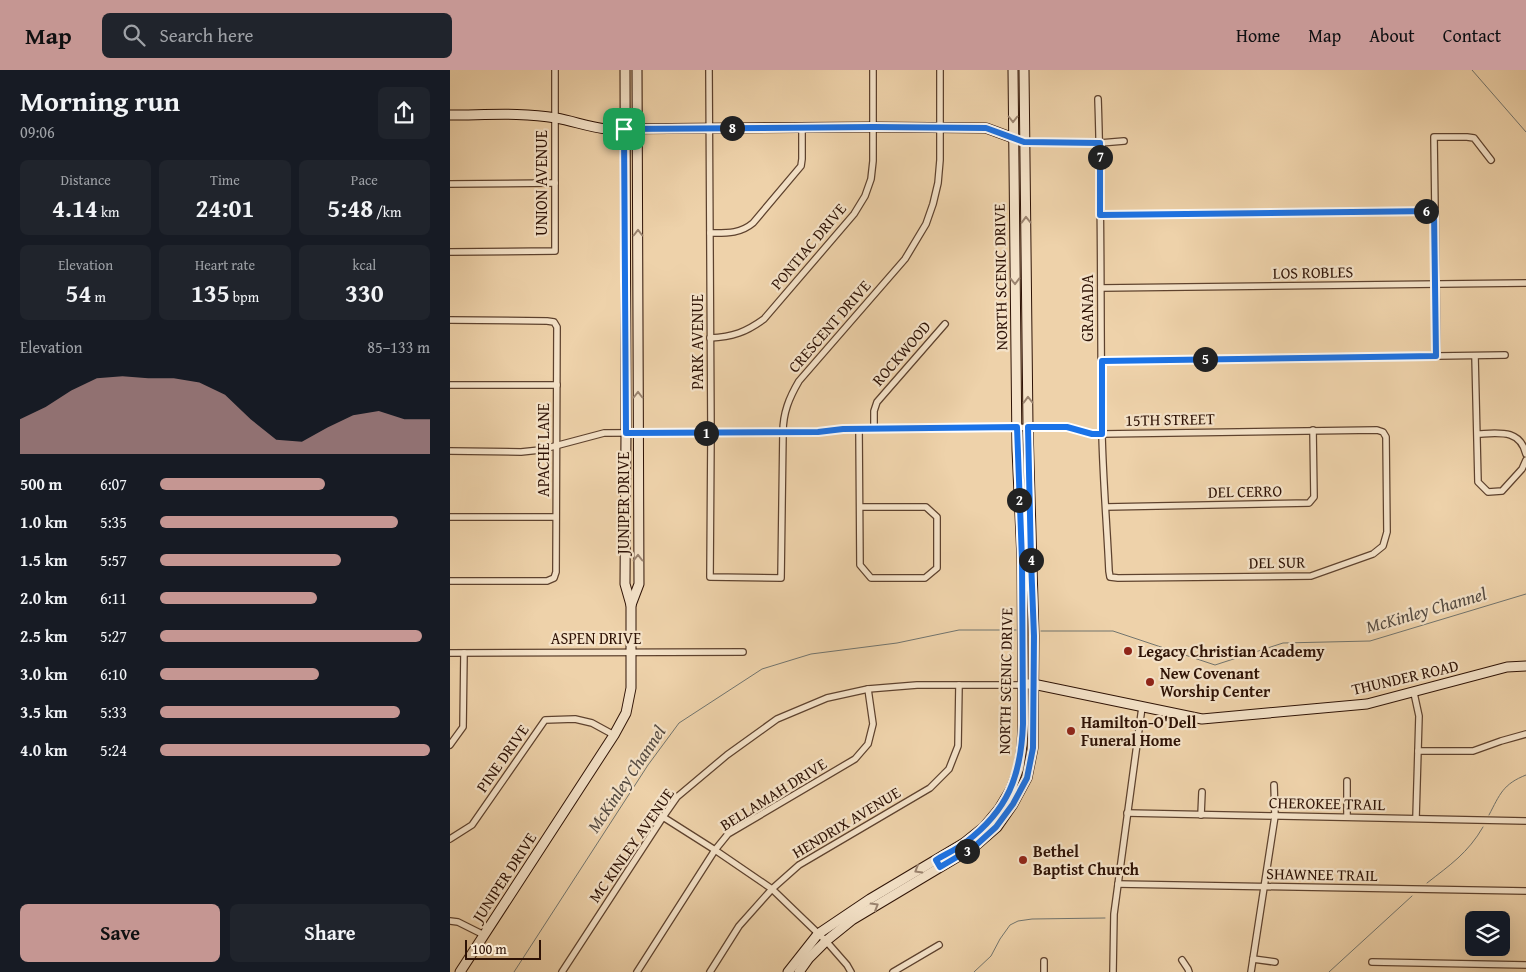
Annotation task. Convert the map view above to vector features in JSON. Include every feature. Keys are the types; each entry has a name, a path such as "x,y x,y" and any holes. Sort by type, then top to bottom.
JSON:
{"street":[{"name":"UNION AVENUE","path":"450,252 555,251 555,70"},
{"name":"JUNIPER DRIVE","path":"460,972 614,735 626,713 631,688 631,605 625,584 625,70"},
{"name":"JUNIPER DRIVE","path":"631,605 639,584 637,70"},
{"name":"PARK AVENUE","path":"709,70 710,577 746,578"},
{"name":"PONTIAC DRIVE","path":"710,338 736,335 764,319 854,214 865,196 871,179 873,162 873,70"},
{"name":"CRESCENT DRIVE","path":"746,578 781,578 783,417 798,381 905,259 926,224 938,183 940,160 940,70"},
{"name":"NORTH SCENIC DRIVE","path":"788,972 818,934 862,904 938,863 974,847 996,827 1013,804 1027,778 1033,748 1034,636 1017,427 1013,70"},
{"name":"NORTH SCENIC DRIVE","path":"799,972 809,958 826,941 852,920 938,863 984,827 999,809 1011,789 1019,768 1022,745 1027,560 1028,427 1024,70"},
{"name":"GRANADA","path":"1098,99 1102,434 1108,571 1110,576"},
{"path":"450,115 527,115 556,118 606,129 986,128 1024,142 1100,143 1124,141"},
{"path":"710,233 737,233 753,223 801,166 802,128"},
{"path":"1436,356 1434,137 1474,138 1491,160"},
{"path":"450,184 554,183"},
{"path":"1100,215 1434,211"},
{"path":"625,280 638,280"},
{"name":"LOS ROBLES","path":"1101,288 1526,283"},
{"name":"APACHE LANE","path":"450,320 547,320 554,322 557,327 556,572 554,578 547,581 450,581"},
{"name":"ROCKWOOD","path":"874,429 874,411 877,402 945,324"},
{"path":"1102,361 1505,355"},
{"path":"1475,356 1478,482 1488,492 1502,491 1522,469 1526,460"},
{"path":"450,385 557,385"},
{"name":"15TH STREET","path":"450,451 521,452 540,450 604,433 830,432 843,429 1017,427 1067,427 1092,434 1313,430 1377,430 1384,432"},
{"path":"859,429 860,565 871,578 925,578 937,568 937,516 926,506 860,507"},
{"name":"DEL CERRO","path":"1106,506 1309,503 1314,497 1313,430"},
{"name":"DEL SUR","path":"1110,576 1118,578 1312,576 1374,554 1383,546 1387,532 1386,437 1384,432"},
{"path":"1478,434 1502,433 1515,436 1524,445 1526,454"},
{"path":"450,517 556,517"},
{"name":"ASPEN DRIVE","path":"450,653 743,652"},
{"path":"450,744 463,727 464,653"},
{"name":"THUNDER ROAD","path":"1023,684 1033,684 1202,719 1367,704 1507,667 1526,666"},
{"name":"HENDRIX AVENUE","path":"710,972 739,926 772,889 800,865 930,788 949,769 958,746 959,684"},
{"name":"MC KINLEY AVENUE","path":"562,972 677,797 727,754 777,719 827,698 868,689 917,685 1023,684"},
{"name":"BELLAMAH DRIVE","path":"637,972 715,850 728,834 855,759 868,744 873,724 868,689"},
{"path":"1414,693 1418,716 1416,818"},
{"path":"1113,972 1114,920 1142,708"},
{"name":"PINE DRIVE","path":"450,839 472,825 545,720 575,719 592,723 614,735"},
{"path":"1418,751 1473,751 1526,734"},
{"path":"1347,781 1347,817"},
{"path":"1251,972 1275,816 1274,785"},
{"path":"1201,815 1202,792"},
{"name":"CHEROKEE TRAIL","path":"1127,813 1526,821"},
{"path":"663,817 772,889 826,941 851,972"},
{"name":"SHAWNEE TRAIL","path":"1118,884 1526,891"},
{"path":"450,921 458,922 484,935"},
{"path":"893,972 939,945"},
{"path":"1253,959 1275,962"},
{"path":"1044,960 1044,972"},
{"path":"1182,960 1189,972"},
{"path":"1372,962 1526,965"}],"waterway":[{"path":"1472,70 1526,132"},
{"name":"McKinley Channel","path":"1041,631 1113,631 1215,665 1283,643 1370,641 1526,594"},
{"name":"McKinley Channel","path":"514,972 648,765 679,723 762,669 811,654 897,643 959,630 1016,630"},
{"path":"1489,815 1499,795 1507,786 1526,775"},
{"path":"1427,883 1465,851 1483,827"},
{"path":"1329,972 1412,896"},
{"path":"974,972 991,956 1010,925 1018,921 1032,919 1105,918"}],"place":[{"name":"Legacy Christian Academy","path":"1128,651"},
{"name":"New Covenant Worship Center","path":"1150,682"},
{"name":"Hamilton-O'Dell Funeral Home","path":"1071,731"},
{"name":"Bethel Baptist Church","path":"1023,860"}],"route":[{"path":"624,129 626,433 830,432 843,429 1017,427 1022,560 1031,560 1034,636 1033,748 1027,778 1013,804 996,827 974,847 940,867 936,860 964,843 984,827 999,809 1011,789 1019,768 1023,724 1022,560 1031,560 1028,427 1067,427 1092,434 1102,434 1102,361 1436,356 1434,211 1100,215 1100,143 1024,142 986,128 624,129"}]}
